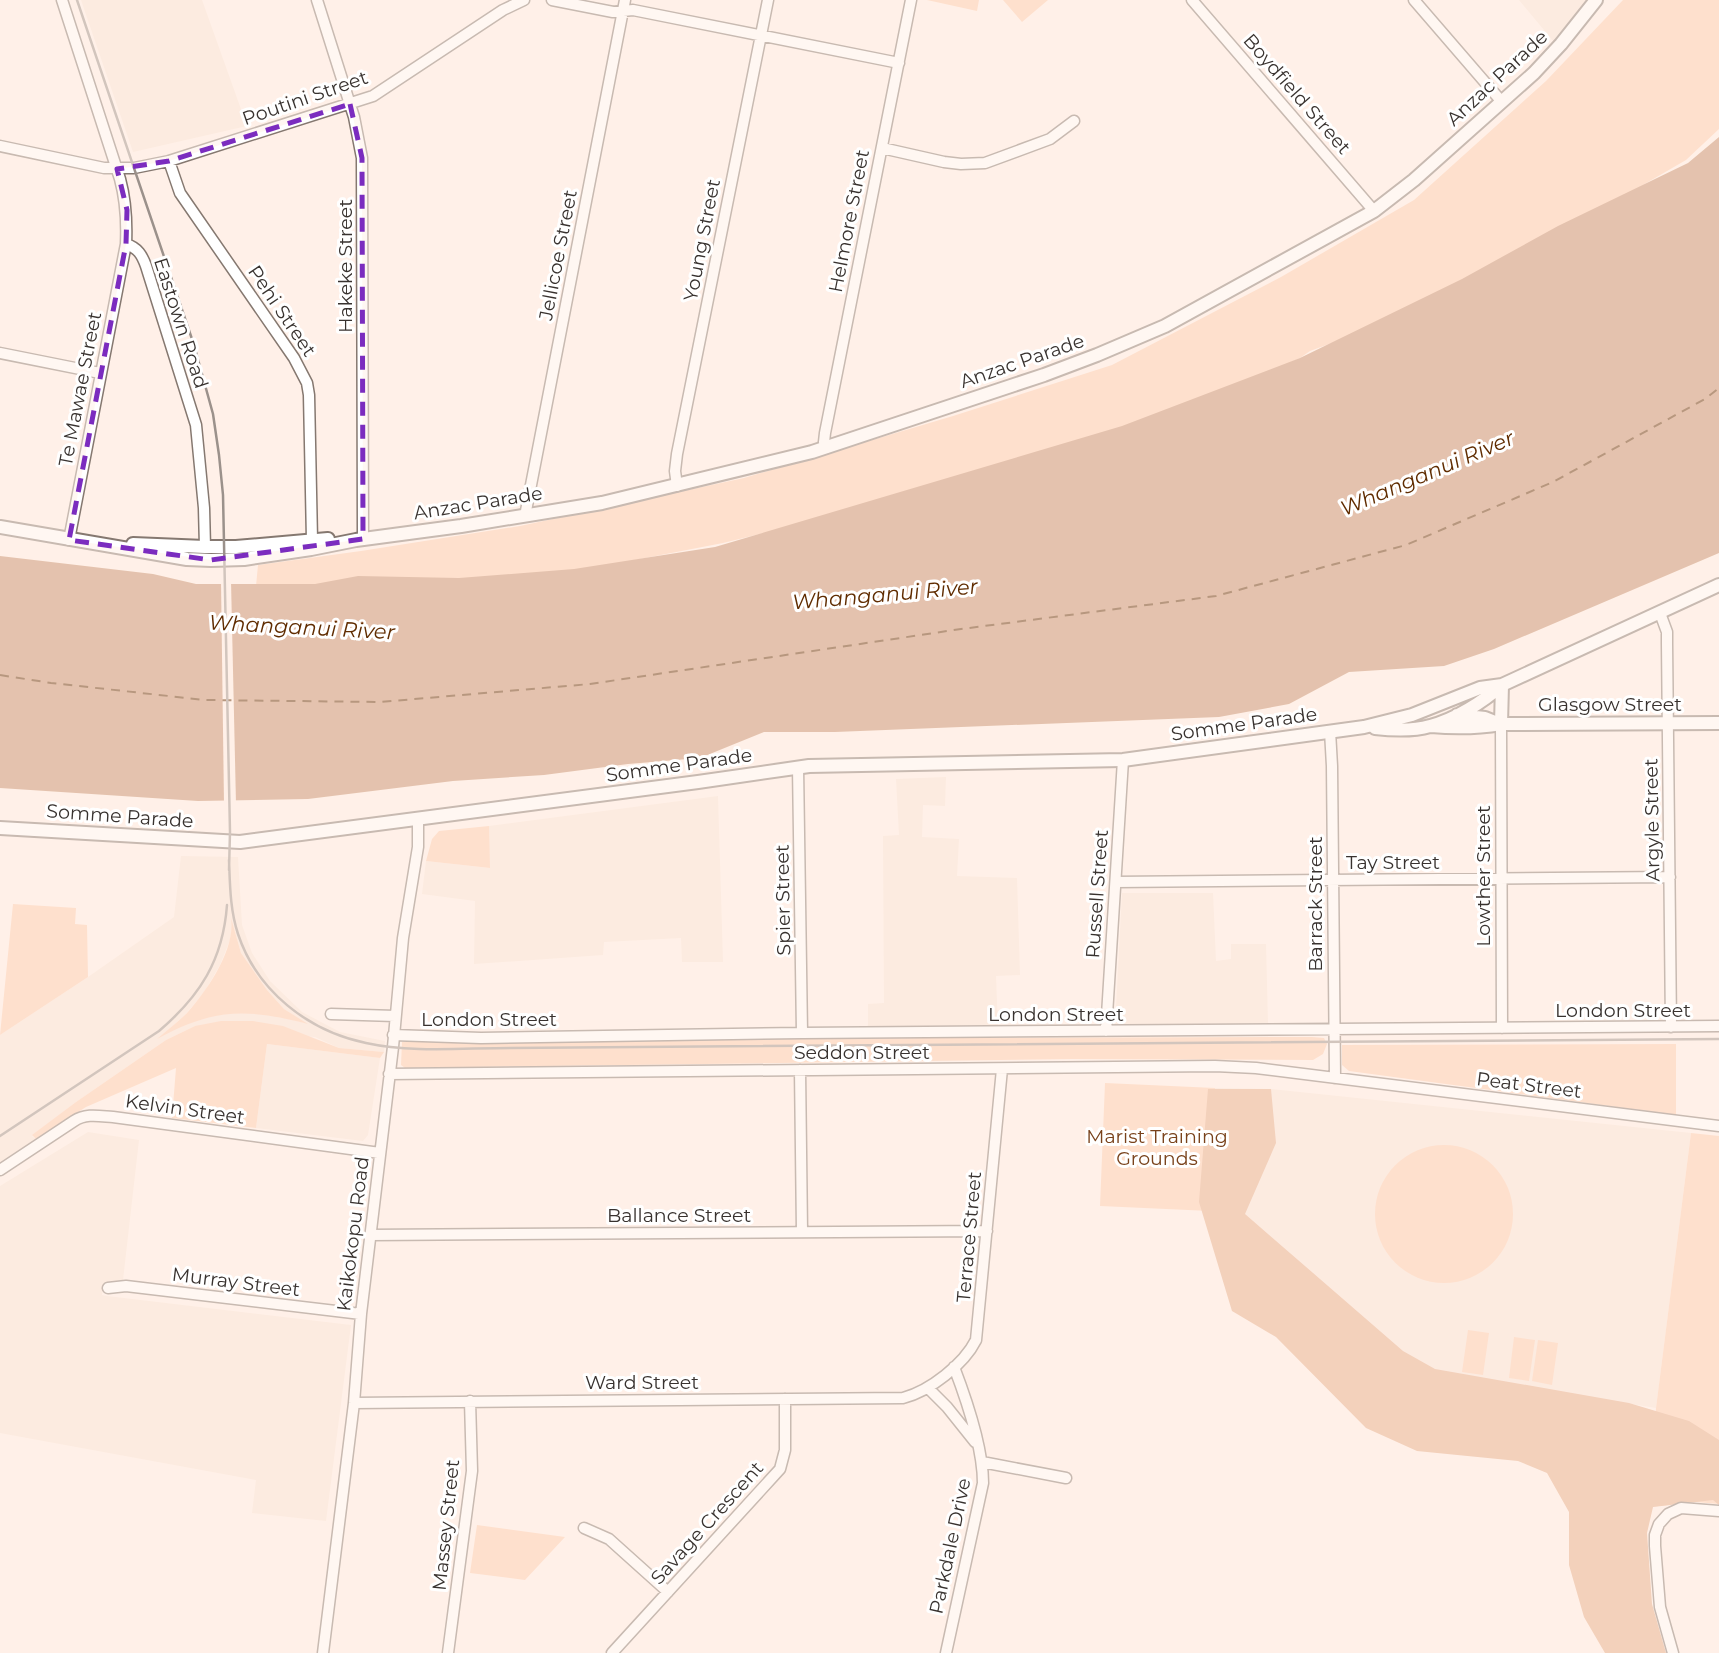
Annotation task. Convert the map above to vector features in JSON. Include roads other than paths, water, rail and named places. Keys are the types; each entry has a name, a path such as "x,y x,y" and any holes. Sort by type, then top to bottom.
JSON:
{"main road":[{"name":"Anzac Parade","path":"91,542 187,559 244,559 601,503 826,448 1044,375 1165,326 1374,211 1414,180 1547,60 1596,0"},
{"name":"Anzac Parade","path":"0,527 69,540 205,547 360,539"},
{"name":"Somme Parade","path":"1364,727 1387,729 1431,726 1486,699 1502,685 1719,585"},
{"name":"Somme Parade","path":"0,828 240,842 798,767 1123,760 1364,727 1412,715 1480,688 1502,685"},
{"path":"1501,724 1502,685"},
{"name":"Glasgow Street","path":"1412,715 1457,715 1485,718 1501,724"},
{"name":"Glasgow Street","path":"1431,726 1719,723"}],"street":[{"path":"62,0 117,169 127,210 126,244"},
{"name":"Hakeke Street","path":"317,0 358,131 362,158 360,539"},
{"name":"Poutini Street","path":"0,146 104,168 140,167 169,161 373,96 503,10 524,0"},
{"path":"552,0 613,12 624,5 633,10 899,63"},
{"name":"Young Street","path":"677,486 677,454 768,0"},
{"name":"Helmore Street","path":"826,448 825,433 911,0"},
{"name":"Boydfield Street","path":"1192,0 1374,211"},
{"path":"1414,0 1502,102"},
{"name":"Jellicoe Street","path":"525,516 624,5"},
{"path":"882,148 944,162 985,163 1051,139 1074,121"},
{"name":"Pehi Street","path":"169,161 180,193 294,358 307,383 312,540"},
{"name":"Te Mawae Street","path":"69,540 126,244"},
{"name":"Eastown Road","path":"126,244 136,248 146,266 195,425 204,509 205,547"},
{"path":"0,353 100,373"},
{"name":"Argyle Street","path":"1660,613 1667,632 1671,1027"},
{"name":"Lowther Street","path":"1501,724 1502,1028"},
{"name":"Barrack Street","path":"1330,731 1335,1078"},
{"name":"Russell Street","path":"1106,1031 1123,760"},
{"name":"Spier Street","path":"798,767 803,1033"},
{"name":"Kaikokopu Road","path":"323,1653 354,1403 361,1314 404,938 418,847 418,819"},
{"name":"Tay Street","path":"1115,882 1670,877"},
{"path":"331,1014 395,1016"},
{"name":"London Street","path":"393,1035 481,1038 1719,1026"},
{"name":"Seddon Street","path":"389,1074 1215,1066 1335,1078"},
{"name":"Terrace Street","path":"928,1388 954,1367 976,1340 1002,1069"},
{"path":"800,1070 802,1232"},
{"name":"Peat Street","path":"1335,1078 1719,1126"},
{"name":"Kelvin Street","path":"0,1170 79,1117 90,1115 380,1153"},
{"name":"Ballance Street","path":"370,1235 987,1231"},
{"name":"Murray Street","path":"108,1288 126,1286 361,1314"},
{"name":"Parkdale Drive","path":"946,1653 983,1483 982,1462 964,1393 954,1367"},
{"name":"Parkdale Drive","path":"928,1388 977,1445"},
{"name":"Ward Street","path":"354,1403 904,1398 928,1388"},
{"name":"Savage Crescent","path":"612,1653 780,1469 785,1450 785,1399"},
{"name":"Massey Street","path":"448,1653 472,1471 470,1401"},
{"path":"982,1462 1066,1478"},
{"path":"1673,1653 1660,1607 1655,1535 1659,1524 1668,1514 1681,1508 1719,1511"},
{"path":"584,1528 609,1539 668,1592"}],"water":[{"name":"Whanganui River","path":"1719,137 1719,553 1494,649 1444,666 1349,672 1289,704 1219,717 835,732 764,732 700,758 544,775 453,781 308,799 198,801 0,788 0,556 153,574 196,584 315,584 358,576 459,578 574,569 715,547 1122,426 1300,358 1462,279 1558,226 1688,163"}],"railway":[{"path":"77,0 194,345 213,414 223,495 229,870"},
{"path":"229,860 235,925 247,955 272,990 287,1005 324,1029 383,1046 437,1049 1719,1039"},
{"path":"0,1136 159,1031 174,1018 207,976 215,960 225,925 227,905"}],"park label":[{"name":"Marist Training Grounds","path":"1157,1147"}]}
